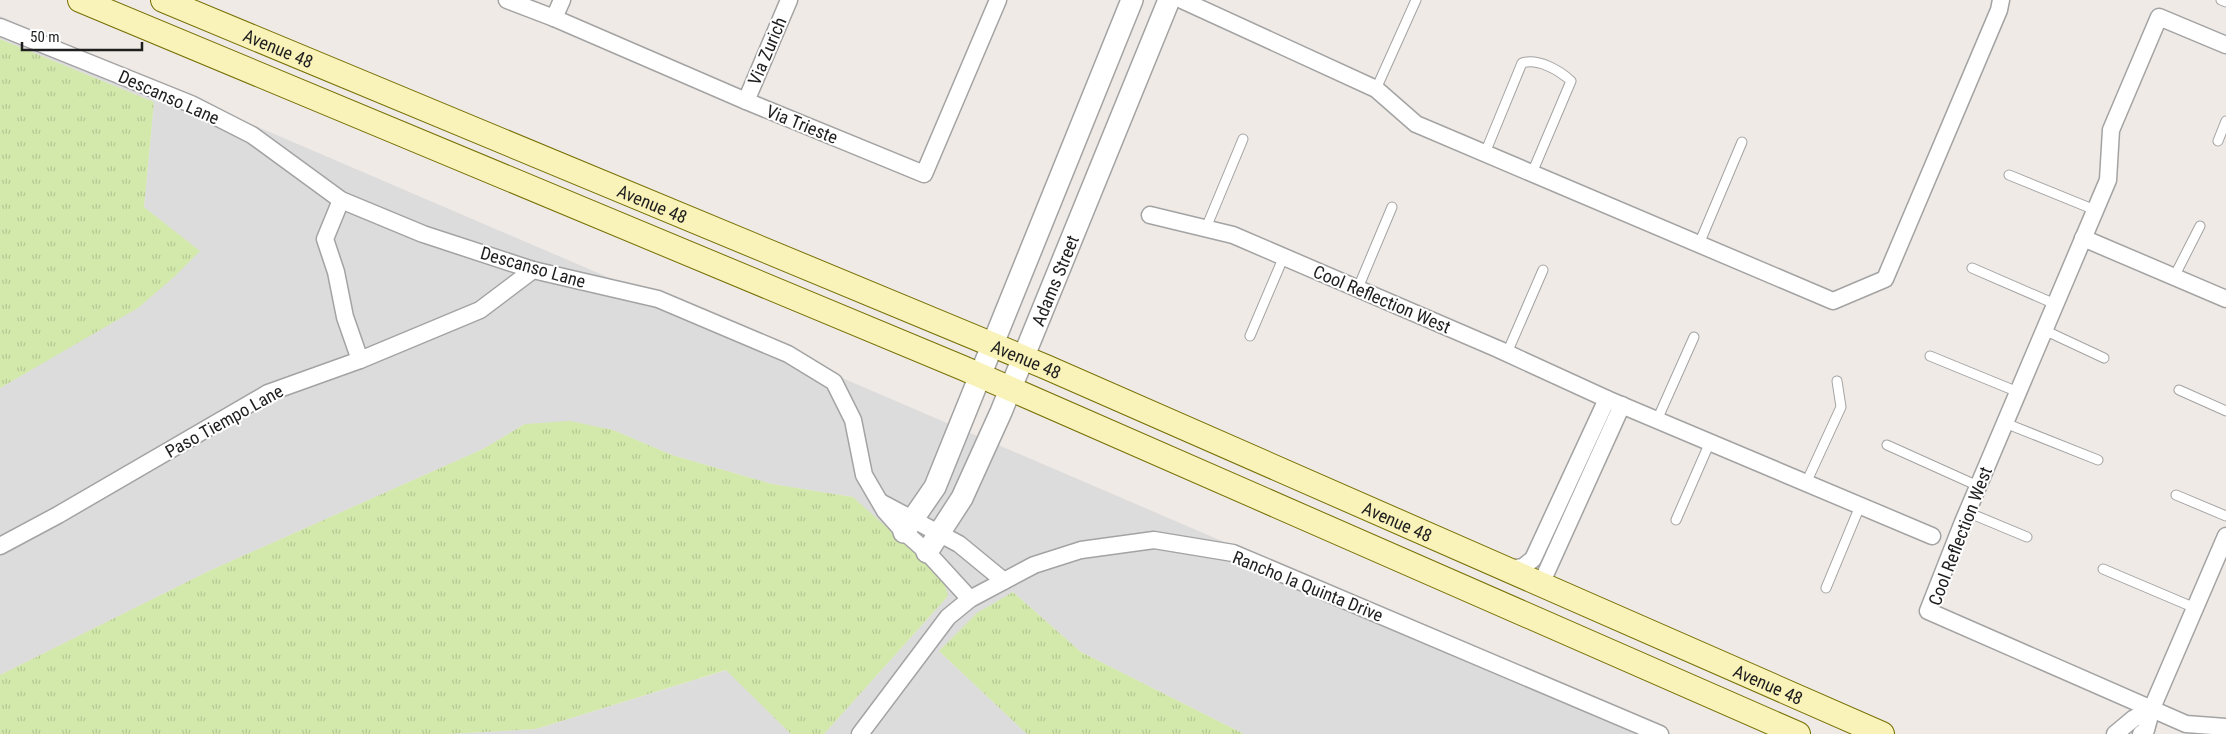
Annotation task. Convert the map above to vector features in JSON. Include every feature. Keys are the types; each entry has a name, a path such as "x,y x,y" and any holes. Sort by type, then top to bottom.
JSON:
{"main road":[{"name":"Avenue 48","path":"80,0 980,375 1798,734"},
{"name":"Avenue 48","path":"163,0 992,344 1882,734"},
{"path":"1343,534 1395,541 1510,591 1529,590 1541,584"}],"street":[{"name":"Via Trieste","path":"507,0 924,174 998,0"},
{"path":"554,18 562,0"},
{"name":"Via Zurich","path":"746,101 789,0"},
{"name":"Adams Street","path":"909,525 935,487 992,344 1082,129 1132,0"},
{"name":"Adams Street","path":"926,552 962,498 1010,388 1169,0"},
{"path":"1182,0 1376,89 1416,124 1833,301 1885,278 1999,10 2001,0"},
{"name":"Cool Reflection West","path":"2226,45 2159,17 2111,130 2108,180 1967,512 1928,611 2186,724 2226,727"},
{"name":"Descanso Lane","path":"0,27 209,113 252,135 341,200 423,234 533,270 658,298 788,354 834,382 853,420 864,475 880,502 909,525"},
{"path":"341,200 325,239 336,272 345,317 360,360"},
{"name":"Cool Reflection West","path":"1150,215 1233,235 1507,353 1615,402 1932,536"},
{"path":"2083,238 2226,299"},
{"name":"Paso Tiempo Lane","path":"0,546 58,515 268,393 360,360 480,310 533,270"},
{"path":"1507,569 1523,567 1533,559 1615,402"},
{"path":"1541,584 1615,402"},
{"path":"909,525 940,533 959,544 1004,581"},
{"path":"909,525 926,552 970,599"},
{"path":"2141,734 2146,730 2152,708 2226,536"},
{"name":"Rancho la Quinta Drive","path":"860,734 948,617 970,599 1034,565 1081,550 1154,540 1233,552 1660,734"},
{"path":"2115,734 2133,719 2152,708"}],"lane":[{"path":"1376,89 1416,0"},
{"path":"2221,0 2226,2"},
{"path":"1485,153 1522,63 1529,61 1560,72 1571,81 1532,173"},
{"path":"2218,141 2226,122"},
{"path":"1206,228 1243,139"},
{"path":"1699,244 1742,142"},
{"path":"2009,175 2095,210"},
{"path":"1358,288 1392,207"},
{"path":"2174,277 2200,226"},
{"path":"1250,336 1284,256"},
{"path":"1972,268 2055,304"},
{"path":"1507,353 1543,270"},
{"path":"2044,330 2104,358"},
{"path":"1657,420 1694,337"},
{"path":"1930,356 2018,392"},
{"path":"1806,483 1841,407 1837,380"},
{"path":"2180,390 2226,411"},
{"path":"2005,422 2098,460"},
{"path":"1676,520 1710,442"},
{"path":"1887,445 1978,486"},
{"path":"2176,495 2226,516"},
{"path":"1826,588 1860,506"},
{"path":"1967,512 2027,537"},
{"path":"2103,569 2195,608"}],"shaded area":[{"path":"0,16 1671,734 1244,734 1081,652 1013,592 939,651 1027,734 824,734 948,596 853,497 772,484 672,455 613,430 525,424 483,449 209,571 0,675 0,388 57,354 199,251 144,207 154,102 0,39"},
{"path":"727,670 791,734 448,734 536,729"}],"green space":[{"path":"0,39 154,102 144,207 200,251 174,277 138,308 0,388"},
{"path":"570,421 613,430 672,455 772,484 853,497 943,578 948,596 824,734 791,734 726,670 536,729 448,734 0,734 0,675 209,571 483,449 525,424"},
{"path":"1013,592 1081,652 1244,734 1027,734 939,651 977,613"}]}
